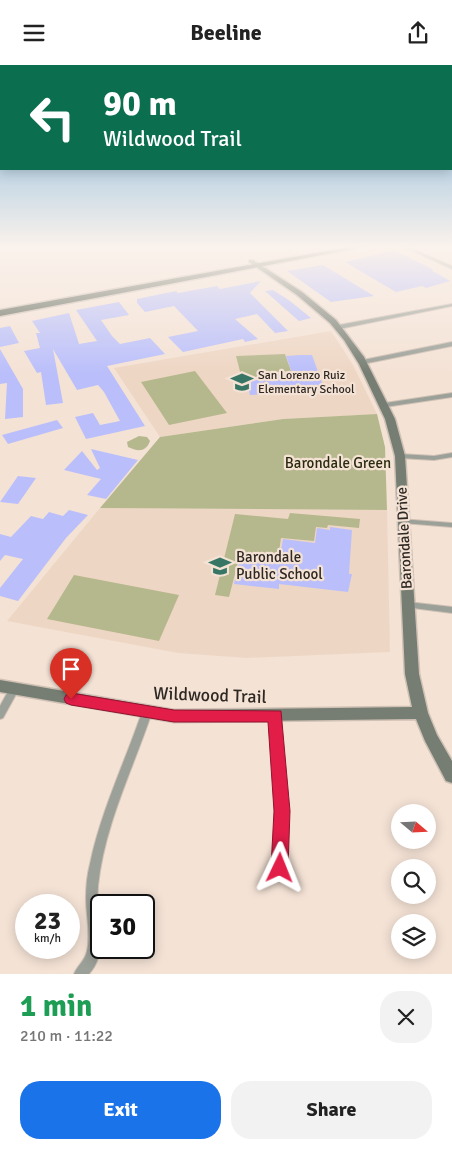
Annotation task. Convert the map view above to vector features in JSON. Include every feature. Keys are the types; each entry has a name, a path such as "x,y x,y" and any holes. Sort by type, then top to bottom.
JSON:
{"main road":[{"path":"0,306 104,288"},
{"path":"0,313 125,288"}],"street":[{"name":"Barondale Drive","path":"292,288 311,301 339,327 363,362 385,405 395,430 400,456 410,660 420,713 430,737 452,776"},
{"path":"339,327 452,305"},
{"path":"363,362 452,344"},
{"path":"385,405 452,395"},
{"path":"400,456 434,458 452,455"},
{"path":"403,521 452,525"},
{"path":"408,605 452,610"},
{"path":"0,715 7,688"},
{"name":"Wildwood Trail","path":"7,688 174,716 420,713"},
{"path":"80,974 92,960 96,942 91,890 95,857 147,712"},
{"path":"276,716 282,811 280,868"}],"shaded area":[{"name":"San Lorenzo Ruiz Elementary School","path":"331,331 353,365 377,414 283,419 160,437 114,368"},
{"name":"Barondale Public School","path":"100,508 387,510 390,652 247,658 178,653 7,621"}],"green space":[{"path":"285,354 291,371 262,373 263,378 247,379 247,382 243,383 236,356"},
{"path":"195,371 227,413 169,425 141,382"},
{"name":"Barondale Green","path":"377,414 385,447 387,510 100,508 160,437 283,419"},
{"path":"139,436 147,437 150,441 144,449 135,450 128,447 127,442"},
{"path":"290,513 360,519 359,528 328,525 327,528 316,527 314,541 281,538 278,559 240,555 229,597 215,595 235,514 288,519"},
{"path":"74,575 179,595 159,641 47,619"}],"building":[{"path":"204,288 254,288 250,293 288,331 275,333 257,314 235,319 258,339 245,342 243,339 183,352 168,337 198,331 174,306 145,312 137,303 137,299 176,291 178,293"},
{"path":"312,288 362,288 374,296 331,302"},
{"path":"390,288 412,288 396,292"},
{"path":"273,290 311,318 299,321 265,291"},
{"path":"119,302 129,315 101,320 112,336 120,344 150,338 165,354 107,366 145,426 86,439 75,417 93,413 100,425 120,421 104,392 98,385 77,390 53,349 63,403 46,405 41,372 37,373 24,351 40,348 36,333 40,333 32,321 69,313 79,344 97,341 76,310"},
{"path":"10,326 19,343 0,347 0,328"},
{"path":"0,349 23,389 23,417 5,419 7,383 0,384"},
{"path":"312,355 325,391 250,395 247,384 250,384 249,380 265,380 263,374 292,373 286,356"},
{"path":"57,420 63,428 8,444 2,435"},
{"path":"91,449 138,460 106,499 87,495 101,479 64,470 82,451 97,470 100,468"},
{"path":"18,476 36,478 18,504 0,502"},
{"path":"69,510 88,515 66,538 18,601 0,596 0,588 23,559 5,555 0,561 0,534 11,537 31,516 43,519 49,512 63,516"},
{"path":"330,527 352,530 349,574 352,574 348,592 279,584 279,589 234,584 240,557 279,561 283,539 315,543 317,528 330,530"}],"place":[{"name":"San Lorenzo Ruiz Elementary School","path":"242,382"},
{"name":"Barondale Public School","path":"220,566"}],"route":[{"path":"71,699 174,716 276,716 282,811 280,868"}]}
